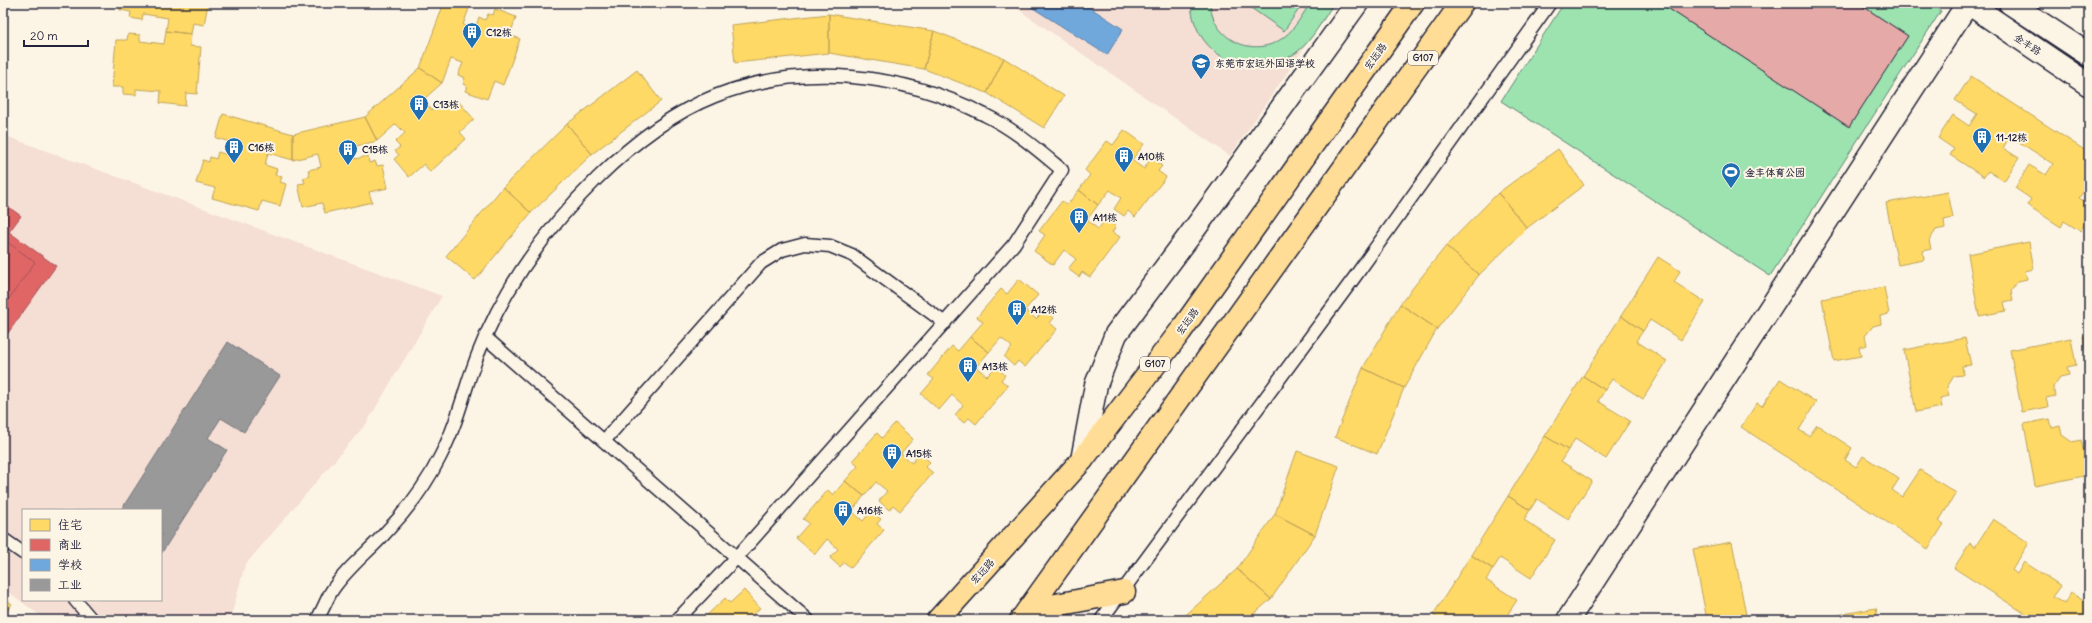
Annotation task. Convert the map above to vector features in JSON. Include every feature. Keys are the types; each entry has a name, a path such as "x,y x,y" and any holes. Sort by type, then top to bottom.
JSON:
{"highway":[{"name":"宏远路","path":"938,620 1082,460 1180,332 1413,3"},
{"name":"G107","path":"1025,615 1462,3"},
{"path":"1025,615 1124,592"}],"street":[{"path":"1082,460 1096,385 1116,334 1196,227 1357,3"},
{"path":"1568,620 1968,3"},
{"name":"金丰路","path":"1968,3 2089,85"},
{"path":"2010,3 2089,55"}],"lane":[{"path":"1101,620 1124,592 1354,278 1550,3"},
{"path":"317,620 332,591 357,561 389,530 416,496 439,458 458,418 470,377 485,337 507,294 533,252 563,214 597,178 634,147 672,119 714,97 759,82 806,76 853,77 900,84 944,97 987,116 1026,140 1062,170 1014,244 737,557 677,620"},
{"path":"604,441 761,263 782,250 805,244 830,246 852,255 944,322"},
{"path":"485,337 808,620"},
{"path":"3,539 22,552"},
{"path":"76,601 92,620"}],"shaded area":[{"name":"东莞市宏远外国语学校","path":"1009,3 1335,3 1230,156"},
{"path":"3,135 442,296 366,424 245,565 230,620 46,620 3,588"}],"green space":[{"path":"1191,3 1210,3 1213,16 1218,27 1227,36 1248,46 1260,47 1273,44 1288,34 1310,3 1334,3 1308,42 1297,52 1280,61 1262,66 1245,65 1229,60 1214,51 1203,38 1195,22"},
{"path":"1244,3 1303,3 1284,31"},
{"name":"金丰体育公园","path":"1564,3 1929,3 1941,11 1770,276 1501,101"}],"building: 住宅":[{"path":"121,3 208,3 204,25 193,23 191,34 166,31 168,18 143,14 142,20 130,18 131,12 120,10"},
{"name":"C12栋","path":"444,3 471,3 463,25 475,29 479,17 485,20 488,14 493,15 495,9 516,17 510,35 520,39 503,85 494,81 487,99 465,91 467,86 463,84 465,78 458,75 463,63 451,59 442,83 420,68"},
{"path":"829,14 829,53 735,63 731,25"},
{"path":"829,14 934,31 924,69 829,53"},
{"path":"166,31 191,34 190,46 201,47 197,94 186,93 185,106 160,103 161,91 136,89 136,95 123,94 123,87 112,87 116,40 127,40 128,34 140,35 140,41 164,44"},
{"path":"934,31 1004,58 987,93 924,69"},
{"path":"1004,58 1064,96 1044,128 987,93"},
{"name":"C13栋","path":"420,68 442,83 423,100 432,110 441,101 445,106 450,102 454,106 458,101 474,119 460,132 466,139 430,172 424,164 409,177 394,159 399,155 395,151 400,147 395,142 405,133 396,124 377,141 365,117"},
{"path":"637,70 661,101 592,154 567,124"},
{"name":"11-12栋","path":"1971,76 2089,153 2089,187 2087,186 2079,198 2089,204 2089,218 2080,231 2064,221 2061,227 2027,205 2031,199 2015,188 2029,165 2046,175 2053,164 2010,136 2003,148 2019,158 2004,181 1988,171 1984,177 1950,155 1954,149 1938,138 1953,115 1969,126 1977,114 1955,100"},
{"name":"C16栋","path":"223,114 293,134 293,160 268,153 265,165 277,169 275,175 282,177 280,182 286,184 280,206 262,201 259,211 212,198 215,188 196,183 203,160 209,162 210,157 216,159 218,152 231,156 234,143 216,138"},
{"name":"C15栋","path":"365,117 377,141 352,147 355,159 368,156 369,163 375,161 377,166 383,165 388,188 369,192 372,202 325,213 322,203 303,207 298,184 305,183 303,178 310,176 308,170 321,167 318,154 293,160 293,134"},
{"path":"567,124 592,154 531,213 503,187"},
{"name":"A10栋","path":"1124,130 1144,144 1132,160 1144,169 1151,158 1162,166 1158,171 1166,177 1135,217 1128,211 1124,216 1114,209 1121,198 1110,190 1098,205 1079,190 1090,175 1085,170 1107,141 1113,145"},
{"path":"1558,149 1584,185 1527,228 1498,193"},
{"path":"503,187 531,213 475,280 446,256"},
{"name":"A11栋","path":"1079,190 1098,205 1087,220 1098,229 1106,219 1116,227 1112,232 1120,237 1090,277 1082,272 1079,277 1068,269 1076,259 1064,250 1053,265 1034,251 1045,235 1039,231 1062,201 1067,205"},
{"path":"1948,192 1953,218 1944,220 1945,228 1936,230 1929,241 1931,249 1923,251 1924,260 1898,265 1886,203"},
{"path":"1498,193 1527,228 1479,275 1446,246"},
{"path":"2029,242 2034,269 2025,271 2027,279 2018,281 2011,291 2013,300 2004,302 2006,311 1979,316 1968,254"},
{"path":"1446,246 1479,275 1437,329 1400,304"},
{"path":"1658,257 1680,271 1674,282 1705,302 1681,340 1650,320 1643,331 1621,316"},
{"name":"A12栋","path":"1019,279 1038,295 1025,310 1036,319 1045,310 1054,318 1050,323 1057,329 1025,367 1018,361 1014,366 1004,357 1012,347 1001,338 989,352 970,337 983,322 977,317 1001,289 1007,294"},
{"path":"1884,287 1889,314 1880,316 1881,324 1873,326 1865,336 1867,345 1859,347 1861,356 1834,361 1822,299"},
{"path":"1400,304 1437,329 1404,388 1363,368"},
{"path":"1621,316 1643,331 1636,341 1667,361 1643,399 1612,379 1605,390 1583,376"},
{"path":"2089,335 2089,363 2088,363 2083,336"},
{"name":"A13栋","path":"970,337 989,352 976,367 987,376 996,367 1005,375 1001,380 1008,386 976,424 969,418 964,423 955,415 963,405 952,395 939,410 921,394 934,379 928,375 952,346 958,351"},
{"path":"1965,338 1971,365 1962,366 1963,375 1954,376 1947,387 1949,396 1940,398 1942,407 1916,412 1904,350"},
{"path":"2071,338 2076,365 2067,367 2069,375 2060,377 2053,387 2055,396 2046,398 2048,407 2022,412 2010,350"},
{"path":"1363,368 1404,388 1377,454 1335,437"},
{"path":"1583,376 1605,390 1598,401 1630,421 1606,459 1575,439 1568,450 1545,436"},
{"path":"1780,379 1816,402 1799,430 1809,436 1817,425 1852,448 1845,460 1856,467 1863,456 1899,479 1892,490 1902,497 1920,470 1956,493 1939,521 1944,524 1928,549 1741,427 1757,403 1762,406"},
{"path":"2050,419 2052,428 2060,426 2062,435 2072,442 2081,440 2083,449 2089,448 2089,475 2035,486 2024,424"},
{"name":"A15栋","path":"895,423 913,439 901,453 912,463 920,453 930,462 926,467 933,473 900,511 893,505 889,510 879,501 887,491 876,482 864,496 845,481 858,466 852,461 877,433 882,438"},
{"path":"1545,436 1568,450 1561,461 1592,481 1568,519 1537,499 1530,510 1508,496"},
{"path":"1297,451 1339,466 1315,535 1275,514"},
{"name":"A16栋","path":"845,481 864,496 852,511 863,521 871,511 881,519 877,524 884,530 851,568 844,562 840,567 830,558 838,549 827,539 815,554 796,538 809,523 803,519 828,490 833,495"},
{"path":"1508,496 1530,510 1524,520 1555,540 1531,578 1500,558 1493,569 1471,555"},
{"path":"1275,514 1315,535 1271,599 1237,569"},
{"path":"1993,519 2029,543 2012,570 2017,574 2024,562 2061,586 2053,597 2064,604 2071,593 2089,604 2089,620 2035,620 1954,568 1970,543 1975,547"},
{"path":"1732,542 1747,620 1707,620 1693,549"},
{"path":"1471,555 1493,569 1486,580 1517,600 1504,620 1465,620 1462,618 1461,620 1441,620 1433,615"},
{"path":"1237,569 1271,599 1247,620 1191,620 1187,614"},
{"path":"744,590 760,608 747,620 702,620 725,598 730,603"},
{"path":"3,598 12,604 3,616"},
{"path":"1876,608 1878,620 1839,620 1838,615"},
{"path":"1187,614 1191,620 1174,620"}],"building: 商业":[{"path":"3,203 21,216 9,232 56,266 3,340"},
{"path":"3,239 35,262 3,307"}],"building: 学校":[{"path":"1025,3 1083,3 1123,29 1107,55"}],"building: 工业":[{"path":"228,342 280,376 244,432 221,418 208,438 227,450 162,552 162,509 122,509"}],"building: 其他":[{"path":"1660,3 1858,3 1908,36 1849,127"}],"place":[{"name":"C12栋","path":"472,49"},
{"name":"东莞市宏远外国语学校","path":"1201,80"},
{"name":"C13栋","path":"419,121"},
{"name":"11-12栋","path":"1982,154"},
{"name":"C16栋","path":"234,164"},
{"name":"C15栋","path":"348,166"},
{"name":"A10栋","path":"1124,173"},
{"name":"金丰体育公园","path":"1731,189"},
{"name":"A11栋","path":"1079,234"},
{"name":"A12栋","path":"1017,326"},
{"name":"A13栋","path":"968,383"},
{"name":"A15栋","path":"892,470"},
{"name":"A16栋","path":"843,527"}]}
